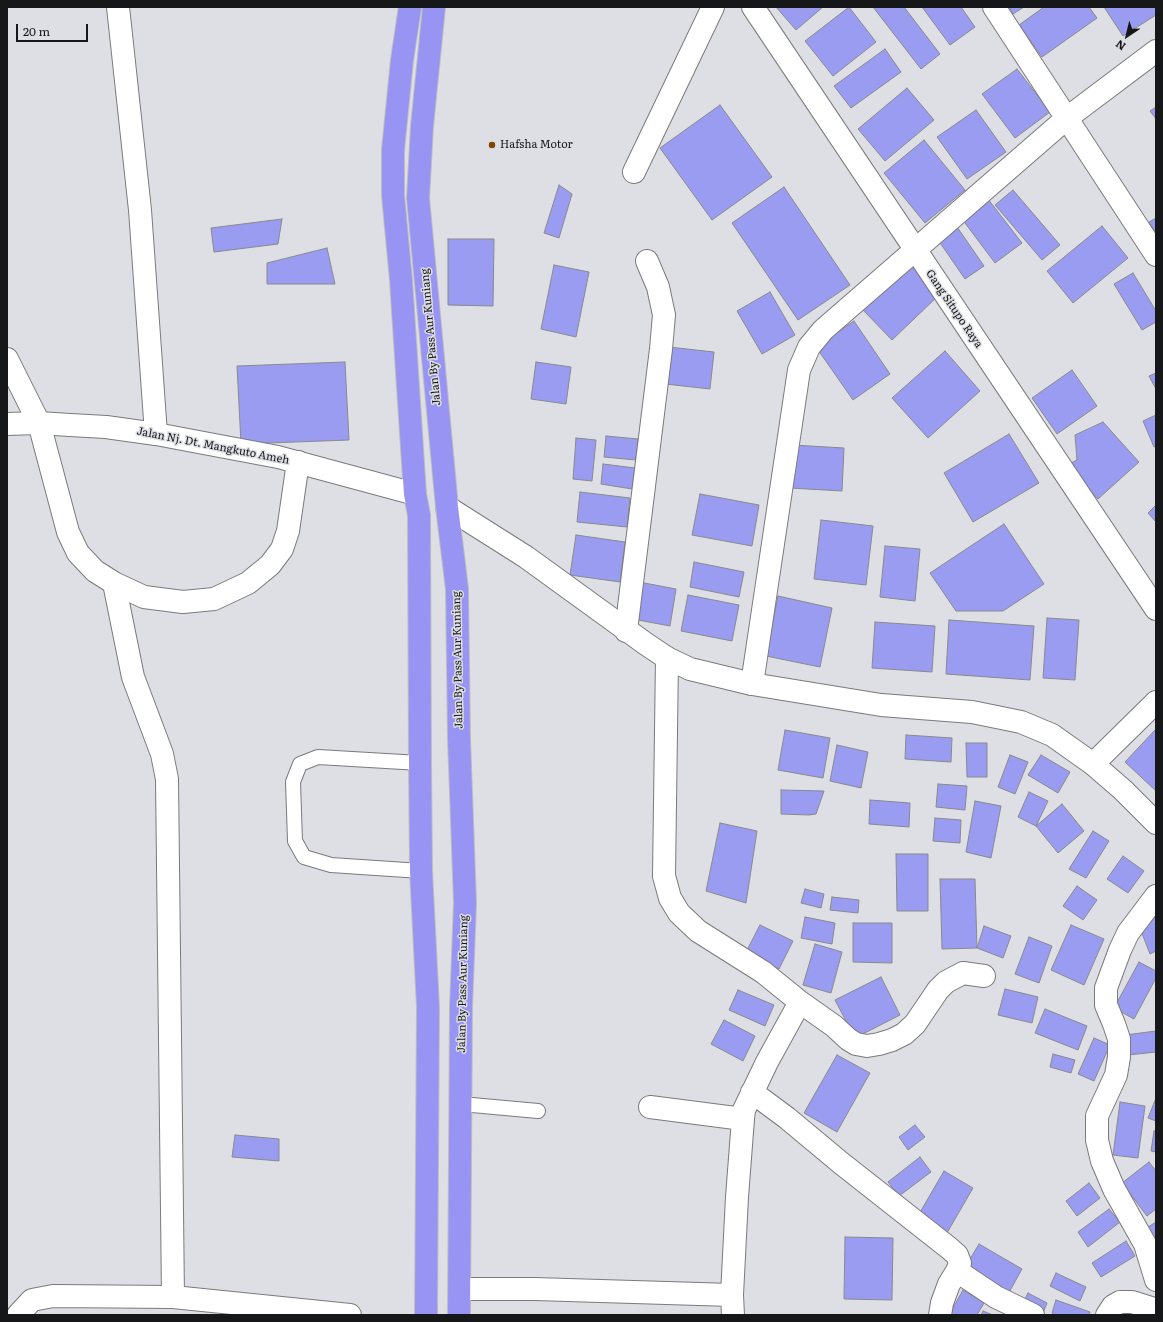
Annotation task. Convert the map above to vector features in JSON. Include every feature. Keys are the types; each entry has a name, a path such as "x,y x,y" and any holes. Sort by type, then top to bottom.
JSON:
{"highway":[{"path":"410,7 402,60 393,150 393,195 401,280 415,494 419,515 421,871 428,1007 426,1315"},
{"name":"Jalan By Pass Aur Kuniang","path":"434,7 422,126 418,198 447,507 457,589 464,903 460,1315"},
{"path":"393,195 418,198"},
{"path":"428,1007 462,1008"}],"street":[{"path":"118,7 140,210 156,434"},
{"path":"634,172 714,7"},
{"name":"Gang Situpo Raya","path":"753,7 914,250 1156,609"},
{"path":"994,7 1156,255"},
{"path":"752,684 799,370 809,347 823,330 1066,118 1156,51"},
{"path":"626,631 664,315 658,287 647,261"},
{"path":"7,359 39,423 68,532 78,553 95,571 114,583 144,597 183,602 214,599 248,583 270,565 282,549 288,531 298,462"},
{"name":"Jalan Nj. Dt. Mangkuto Ameh","path":"7,424 39,423 106,428 156,434 278,457 415,494"},
{"path":"447,507 526,557 626,631 667,658 690,669 752,684 881,705 972,712 1021,722 1052,735 1093,764 1123,790 1156,823"},
{"path":"114,583 133,677 162,754 167,779 173,1297"},
{"path":"667,658 664,876 670,898 679,913 698,931 763,972 856,1044 867,1046 879,1044 904,1034 915,1024 938,990 946,982 963,973 984,976"},
{"path":"1093,764 1156,702"},
{"path":"1156,896 1128,933 1106,988 1106,1005 1114,1024 1118,1039 1119,1057 1116,1075 1097,1116 1097,1140 1102,1161 1114,1189 1145,1244 1156,1280"},
{"path":"460,1289 535,1289 733,1305 742,1119 744,1110 752,1092 800,1002"},
{"path":"752,1092 787,1118 956,1255 960,1263 949,1284 942,1303 940,1315"},
{"path":"650,1107 742,1119"},
{"path":"957,1271 996,1297 1033,1315"},
{"path":"18,1315 32,1300 53,1296 173,1297 350,1315"},
{"path":"1107,1315 1113,1306 1120,1302 1132,1302 1156,1311"}],"lane":[{"path":"420,763 318,757 300,764 293,782 295,841 304,857 331,866 421,871"},
{"path":"461,1104 538,1111"}],"building":[{"path":"776,7 823,7 796,30"},
{"path":"849,7 876,42 833,76 805,41"},
{"path":"873,7 904,7 940,54 921,69"},
{"path":"922,7 961,7 975,27 950,45"},
{"path":"1009,7 1024,7 1013,14"},
{"path":"1044,7 1089,7 1097,18 1042,57 1019,25"},
{"path":"1104,7 1156,7 1156,15 1123,36"},
{"path":"885,49 901,72 851,108 834,86"},
{"path":"1017,69 1050,112 1015,138 982,94"},
{"path":"907,88 934,120 885,161 858,129"},
{"path":"720,105 772,177 712,220 660,148"},
{"path":"1156,107 1156,119 1150,111"},
{"path":"976,110 1006,152 967,179 937,137"},
{"path":"924,140 965,190 925,223 884,173"},
{"path":"559,185 572,194 559,238 544,233"},
{"path":"784,187 850,285 798,320 732,223"},
{"path":"1013,190 1060,245 1042,260 995,205"},
{"path":"988,199 1022,243 995,263 962,219"},
{"path":"1156,218 1156,233 1149,222"},
{"path":"282,219 278,244 214,252 211,228"},
{"path":"955,224 984,266 965,279 936,237"},
{"path":"1102,226 1128,258 1073,303 1047,271"},
{"path":"448,239 494,239 493,306 448,305"},
{"path":"327,248 335,284 267,284 267,263"},
{"path":"910,264 939,295 892,340 862,309"},
{"path":"554,265 589,272 576,337 541,329"},
{"path":"1133,273 1156,311 1156,322 1142,330 1114,284"},
{"path":"770,292 795,335 762,354 737,311"},
{"path":"854,321 890,374 853,400 816,347"},
{"path":"669,347 714,352 710,389 665,384"},
{"path":"945,351 980,391 928,438 892,398"},
{"path":"345,362 349,440 241,444 237,366"},
{"path":"536,362 571,367 566,404 531,399"},
{"path":"1072,370 1097,406 1057,434 1032,398"},
{"path":"1156,373 1156,389 1149,376"},
{"path":"1156,415 1156,446 1154,447 1143,421"},
{"path":"1103,422 1139,462 1098,499 1067,465 1077,460 1075,435"},
{"path":"1009,434 1039,483 973,522 944,473"},
{"path":"606,436 638,439 636,460 604,457"},
{"path":"576,438 596,440 592,481 573,479"},
{"path":"793,445 844,448 842,491 790,488"},
{"path":"603,464 635,468 632,489 601,484"},
{"path":"580,492 630,498 627,527 577,522"},
{"path":"700,494 759,505 752,546 692,535"},
{"path":"1156,505 1156,522 1148,513"},
{"path":"821,520 873,526 866,585 814,579"},
{"path":"1004,524 1044,584 1003,611 956,611 930,573"},
{"path":"576,535 625,542 620,582 570,575"},
{"path":"885,546 920,549 915,601 880,597"},
{"path":"694,562 744,572 739,597 690,587"},
{"path":"639,582 676,589 670,626 633,619"},
{"path":"688,595 739,605 732,641 681,631"},
{"path":"778,596 832,608 820,667 766,656"},
{"path":"1047,618 1079,620 1075,680 1043,678"},
{"path":"949,620 1034,626 1030,680 946,674"},
{"path":"875,622 935,626 932,672 872,668"},
{"path":"1156,729 1156,791 1125,762"},
{"path":"785,730 830,738 823,778 778,770"},
{"path":"906,735 952,738 951,762 905,759"},
{"path":"966,743 987,743 987,777 967,777"},
{"path":"837,745 868,752 861,788 830,781"},
{"path":"1010,755 1028,762 1015,794 998,787"},
{"path":"1041,755 1070,772 1058,793 1028,775"},
{"path":"938,784 967,786 965,810 936,807"},
{"path":"781,790 824,791 816,814 809,815 781,814"},
{"path":"1029,792 1048,801 1036,826 1018,817"},
{"path":"870,800 910,803 909,827 869,824"},
{"path":"975,801 1001,806 991,858 966,852"},
{"path":"1062,804 1084,831 1058,853 1036,826"},
{"path":"935,818 961,820 960,843 933,841"},
{"path":"720,823 757,831 746,903 706,891"},
{"path":"1093,831 1109,841 1086,878 1069,869"},
{"path":"896,854 928,854 928,911 897,911"},
{"path":"1123,856 1144,871 1128,893 1107,879"},
{"path":"940,879 975,879 977,948 942,949"},
{"path":"1077,886 1097,900 1083,920 1063,906"},
{"path":"805,889 824,894 821,908 801,903"},
{"path":"832,897 859,900 858,913 830,910"},
{"path":"1156,916 1156,951 1150,954 1138,923"},
{"path":"805,917 835,923 832,944 801,938"},
{"path":"853,923 892,923 892,963 853,962"},
{"path":"760,925 793,941 779,969 746,952"},
{"path":"1071,925 1104,939 1084,985 1051,970"},
{"path":"984,926 1011,936 1003,958 977,948"},
{"path":"1029,937 1052,946 1039,983 1015,974"},
{"path":"815,944 842,952 831,993 803,985"},
{"path":"1139,962 1156,971 1156,978 1134,1019 1114,1008"},
{"path":"881,977 900,1015 855,1038 835,1000"},
{"path":"1005,989 1038,997 1032,1023 998,1015"},
{"path":"738,990 774,1005 765,1026 729,1010"},
{"path":"1045,1009 1087,1026 1078,1050 1035,1033"},
{"path":"724,1020 755,1036 743,1061 711,1044"},
{"path":"1156,1031 1156,1052 1128,1055 1125,1035"},
{"path":"1094,1038 1110,1045 1094,1081 1078,1074"},
{"path":"1053,1054 1075,1060 1071,1073 1050,1067"},
{"path":"837,1055 870,1073 837,1132 804,1113"},
{"path":"1156,1098 1156,1121 1148,1118"},
{"path":"1120,1102 1145,1106 1138,1158 1113,1155"},
{"path":"915,1125 925,1137 908,1150 899,1137"},
{"path":"1154,1131 1156,1131 1156,1152 1151,1151"},
{"path":"235,1135 279,1139 279,1161 232,1157"},
{"path":"920,1157 931,1172 899,1196 888,1182"},
{"path":"1149,1162 1156,1171 1156,1209 1147,1216 1122,1183"},
{"path":"944,1171 973,1188 944,1238 915,1221"},
{"path":"1089,1183 1100,1198 1077,1216 1066,1201"},
{"path":"1109,1209 1120,1222 1088,1247 1078,1232"},
{"path":"1156,1222 1156,1247 1145,1229"},
{"path":"845,1237 893,1238 892,1300 844,1299"},
{"path":"1126,1241 1135,1256 1101,1277 1092,1263"},
{"path":"979,1244 1022,1269 1007,1296 963,1271"},
{"path":"1056,1273 1086,1287 1080,1301 1050,1286"},
{"path":"963,1290 984,1303 977,1315 949,1315"},
{"path":"1028,1293 1047,1303 1043,1313 1023,1303"},
{"path":"1056,1300 1090,1312 1089,1315 1056,1315 1052,1313"},
{"path":"983,1311 993,1315 981,1315"}],"place":[{"name":"Hafsha Motor","path":"492,145"}]}
